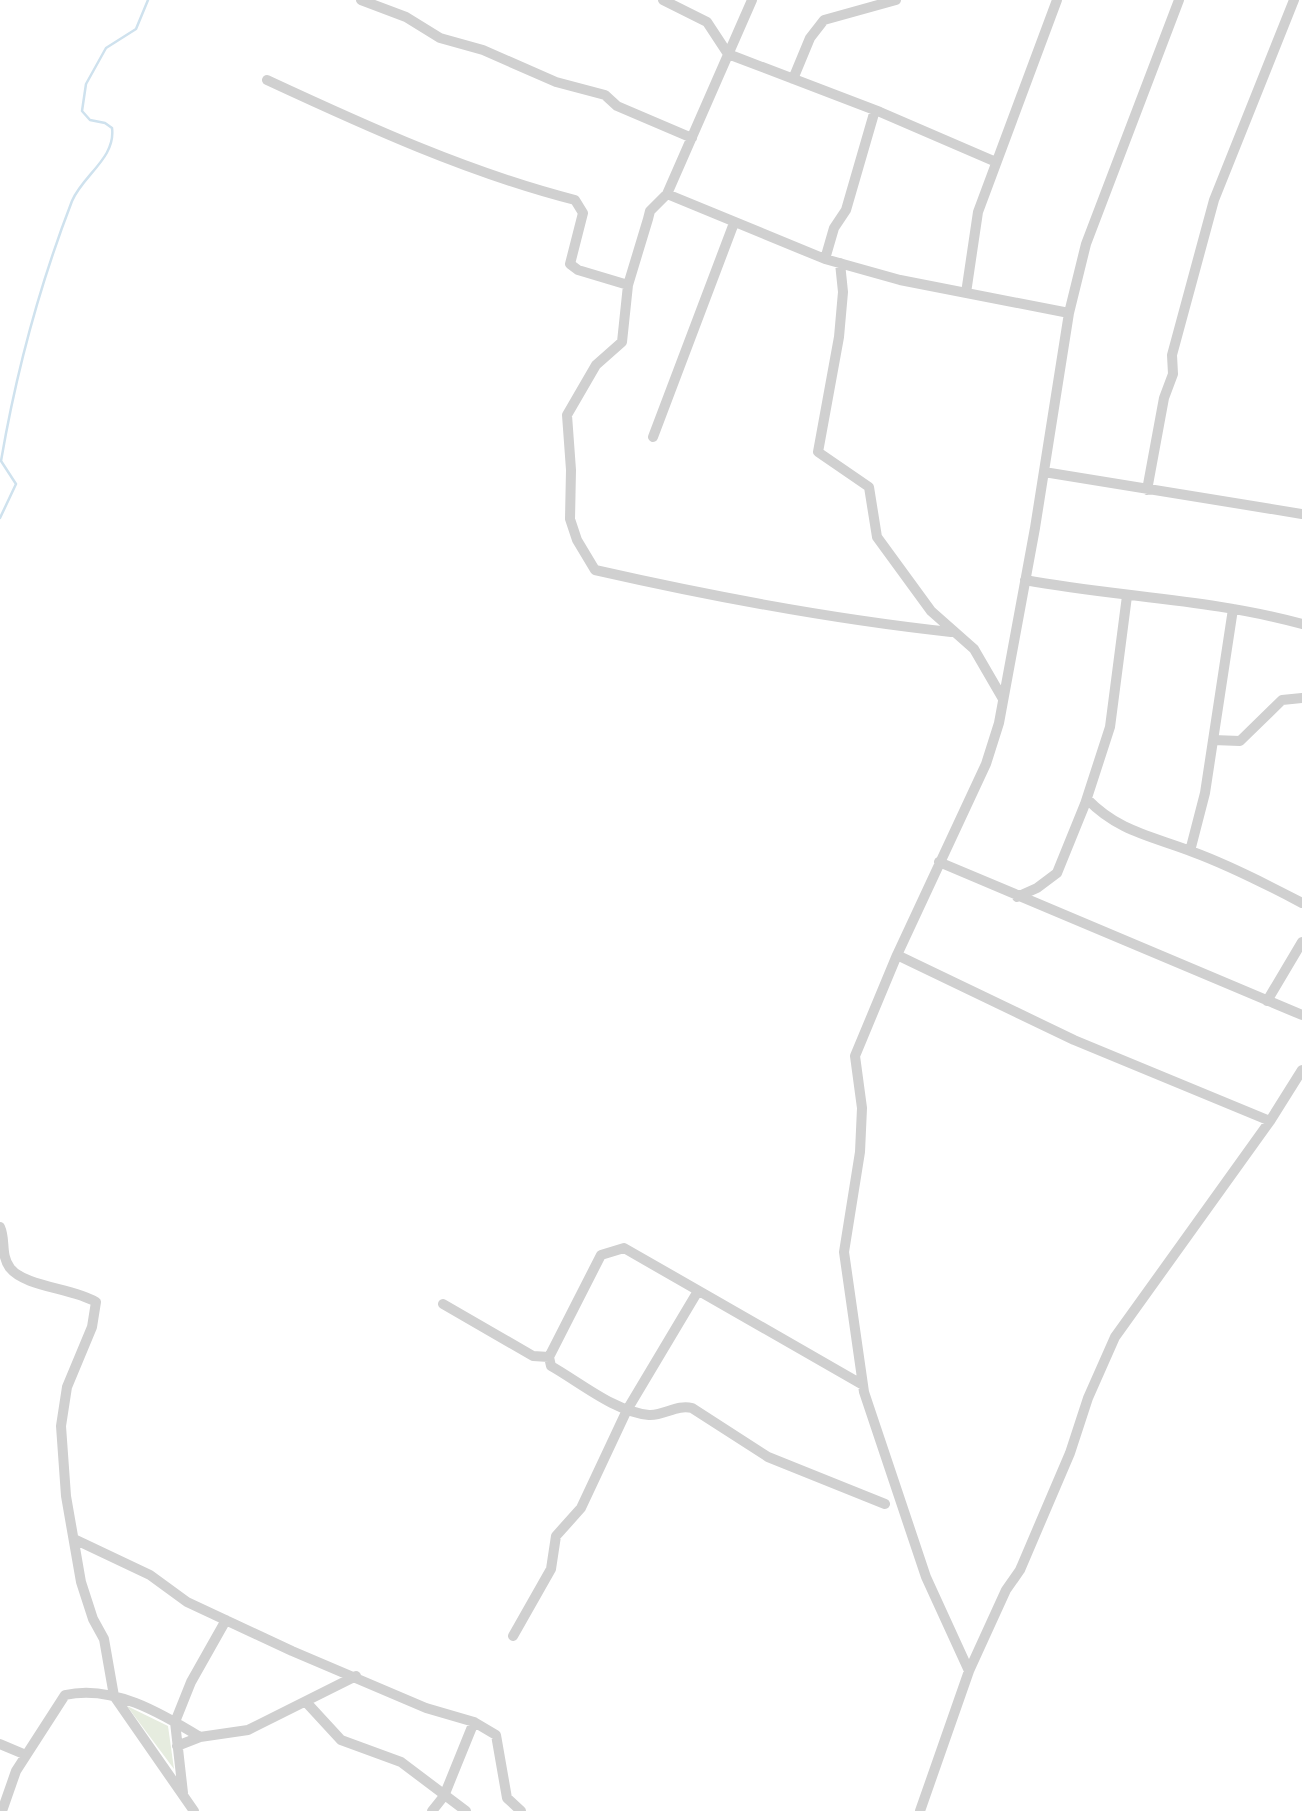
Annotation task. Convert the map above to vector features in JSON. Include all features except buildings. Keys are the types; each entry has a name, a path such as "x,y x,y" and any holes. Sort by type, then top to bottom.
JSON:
{"street":[{"path":"361,0 406,17 440,38 483,50 556,82 605,95 617,106 692,138"},
{"path":"666,0 707,22 728,54 875,110 996,162"},
{"path":"752,0 667,194 650,211 628,285 626,325 622,342 596,365 567,415 571,470 570,519 577,540 592,567 724,599 862,622 951,632"},
{"path":"793,79 810,38 824,20 896,0"},
{"path":"966,293 978,212 1057,0"},
{"path":"969,1671 926,1577 863,1385 844,1252 860,1152 862,1108 855,1056 897,955 986,764 1003,699 1044,472 1069,313 1086,244 1178,0"},
{"path":"1147,490 1164,398 1173,374 1172,355 1214,200 1294,0"},
{"path":"267,80 316,104 478,170 525,188 575,200 583,213 570,264 578,270 628,285"},
{"path":"825,258 834,228 846,211 875,110"},
{"path":"667,194 734,223 840,263 900,280 1069,313"},
{"path":"653,437 734,223"},
{"path":"840,263 843,292 838,346 818,452 869,487 877,537 914,591 951,632 974,649 1003,699"},
{"path":"1044,472 1302,514"},
{"path":"1025,580 1233,609 1302,624"},
{"path":"1017,897 1037,888 1057,873 1087,799 1110,727 1127,596"},
{"path":"1191,850 1205,793 1233,609"},
{"path":"1213,740 1240,741 1282,700 1302,698"},
{"path":"1087,799 1105,818 1136,833 1191,850 1247,874 1302,903"},
{"path":"939,862 1302,1015"},
{"path":"1267,1001 1302,942"},
{"path":"897,955 1074,1040 1270,1121"},
{"path":"920,1811 969,1671 1006,1590 1020,1570 1070,1453 1088,1398 1115,1337 1270,1121 1302,1070"},
{"path":"0,1227 1,1251 11,1270 33,1283 62,1288 96,1302 92,1327 67,1387 61,1426 66,1496 74,1539 85,1594 93,1619 104,1639 114,1696 194,1811"},
{"path":"863,1385 624,1248 601,1255 549,1357 551,1366 626,1410 658,1415 679,1407 691,1408 768,1457 885,1504"},
{"path":"513,1636 551,1569 556,1536 581,1508 626,1410 698,1291"},
{"path":"443,1304 533,1356 549,1357"},
{"path":"74,1539 150,1575 187,1602 426,1708 474,1722 496,1735 507,1798 521,1811"},
{"path":"184,1794 175,1722 191,1682 226,1620"},
{"path":"177,1746 200,1737 248,1730 356,1676"},
{"path":"2,1811 26,1755 65,1695 86,1690 114,1696 175,1722 200,1737"},
{"path":"306,1702 341,1740 401,1762 466,1811"},
{"path":"432,1811 444,1796 474,1722"},
{"path":"0,1744 26,1755"}],"shaded area":[{"path":"127,1706 168,1726 174,1769"}],"waterway":[{"path":"0,518 16,484 1,461 14,395 39,297 72,201 104,157 112,139 112,128 105,123 90,120 82,111 86,84 106,48 136,29 148,0"}]}
